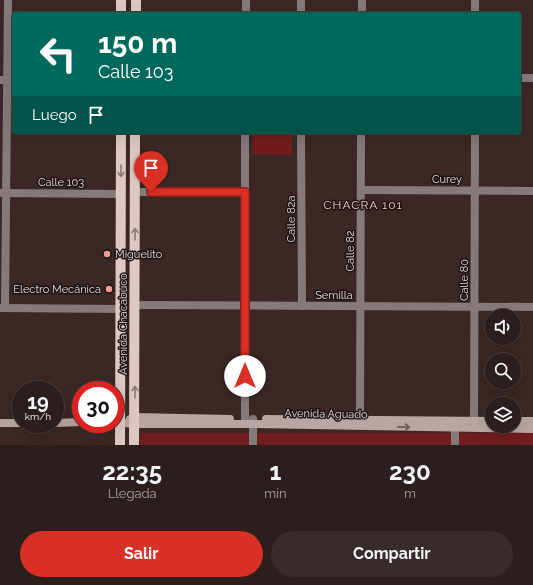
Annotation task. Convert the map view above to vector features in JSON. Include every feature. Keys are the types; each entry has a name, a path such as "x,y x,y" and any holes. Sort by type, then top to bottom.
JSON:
{"main road":[{"path":"121,0 121,12"},
{"path":"136,0 136,12"},
{"name":"Avenida Chacabuco","path":"118,381 121,309 121,134"},
{"name":"Avenida Chacabuco","path":"134,445 136,134"},
{"name":"Avenida Aguado","path":"249,422 360,419 455,424"},
{"path":"521,421 533,421"},
{"name":"Avenida Aguado","path":"124,422 474,424 533,429"},
{"name":"Avenida Aguado","path":"474,424 485,422"},
{"path":"0,423 12,423"},
{"name":"Avenida Chacabuco","path":"118,433 120,445"}],"street":[{"path":"8,0 3,193 2,308 121,309"},
{"path":"246,0 246,12"},
{"path":"301,0 301,12"},
{"path":"362,0 362,12"},
{"path":"475,0 475,12"},
{"path":"521,78 533,78"},
{"path":"245,134 245,305 249,422 253,445"},
{"name":"Calle 82a","path":"301,134 302,306"},
{"name":"Calle 82","path":"360,419 361,134"},
{"name":"Calle 80","path":"474,424 475,134"},
{"name":"Curey","path":"361,190 533,191"},
{"path":"135,192 245,192"},
{"name":"Calle 103","path":"3,193 121,194"},
{"name":"Semilla","path":"135,305 533,307"},
{"path":"455,424 455,445"}],"shaded area":[{"path":"253,135 292,135 292,155 253,154"},
{"path":"140,433 533,433 533,445 140,445"}],"place":[{"name":"Miguelito","path":"107,254"},
{"name":"Electro Mecánica","path":"109,289"}],"district":[{"name":"CHACRA 101","path":"363,205"}],"route":[{"path":"151,192 245,192 245,376"}]}
